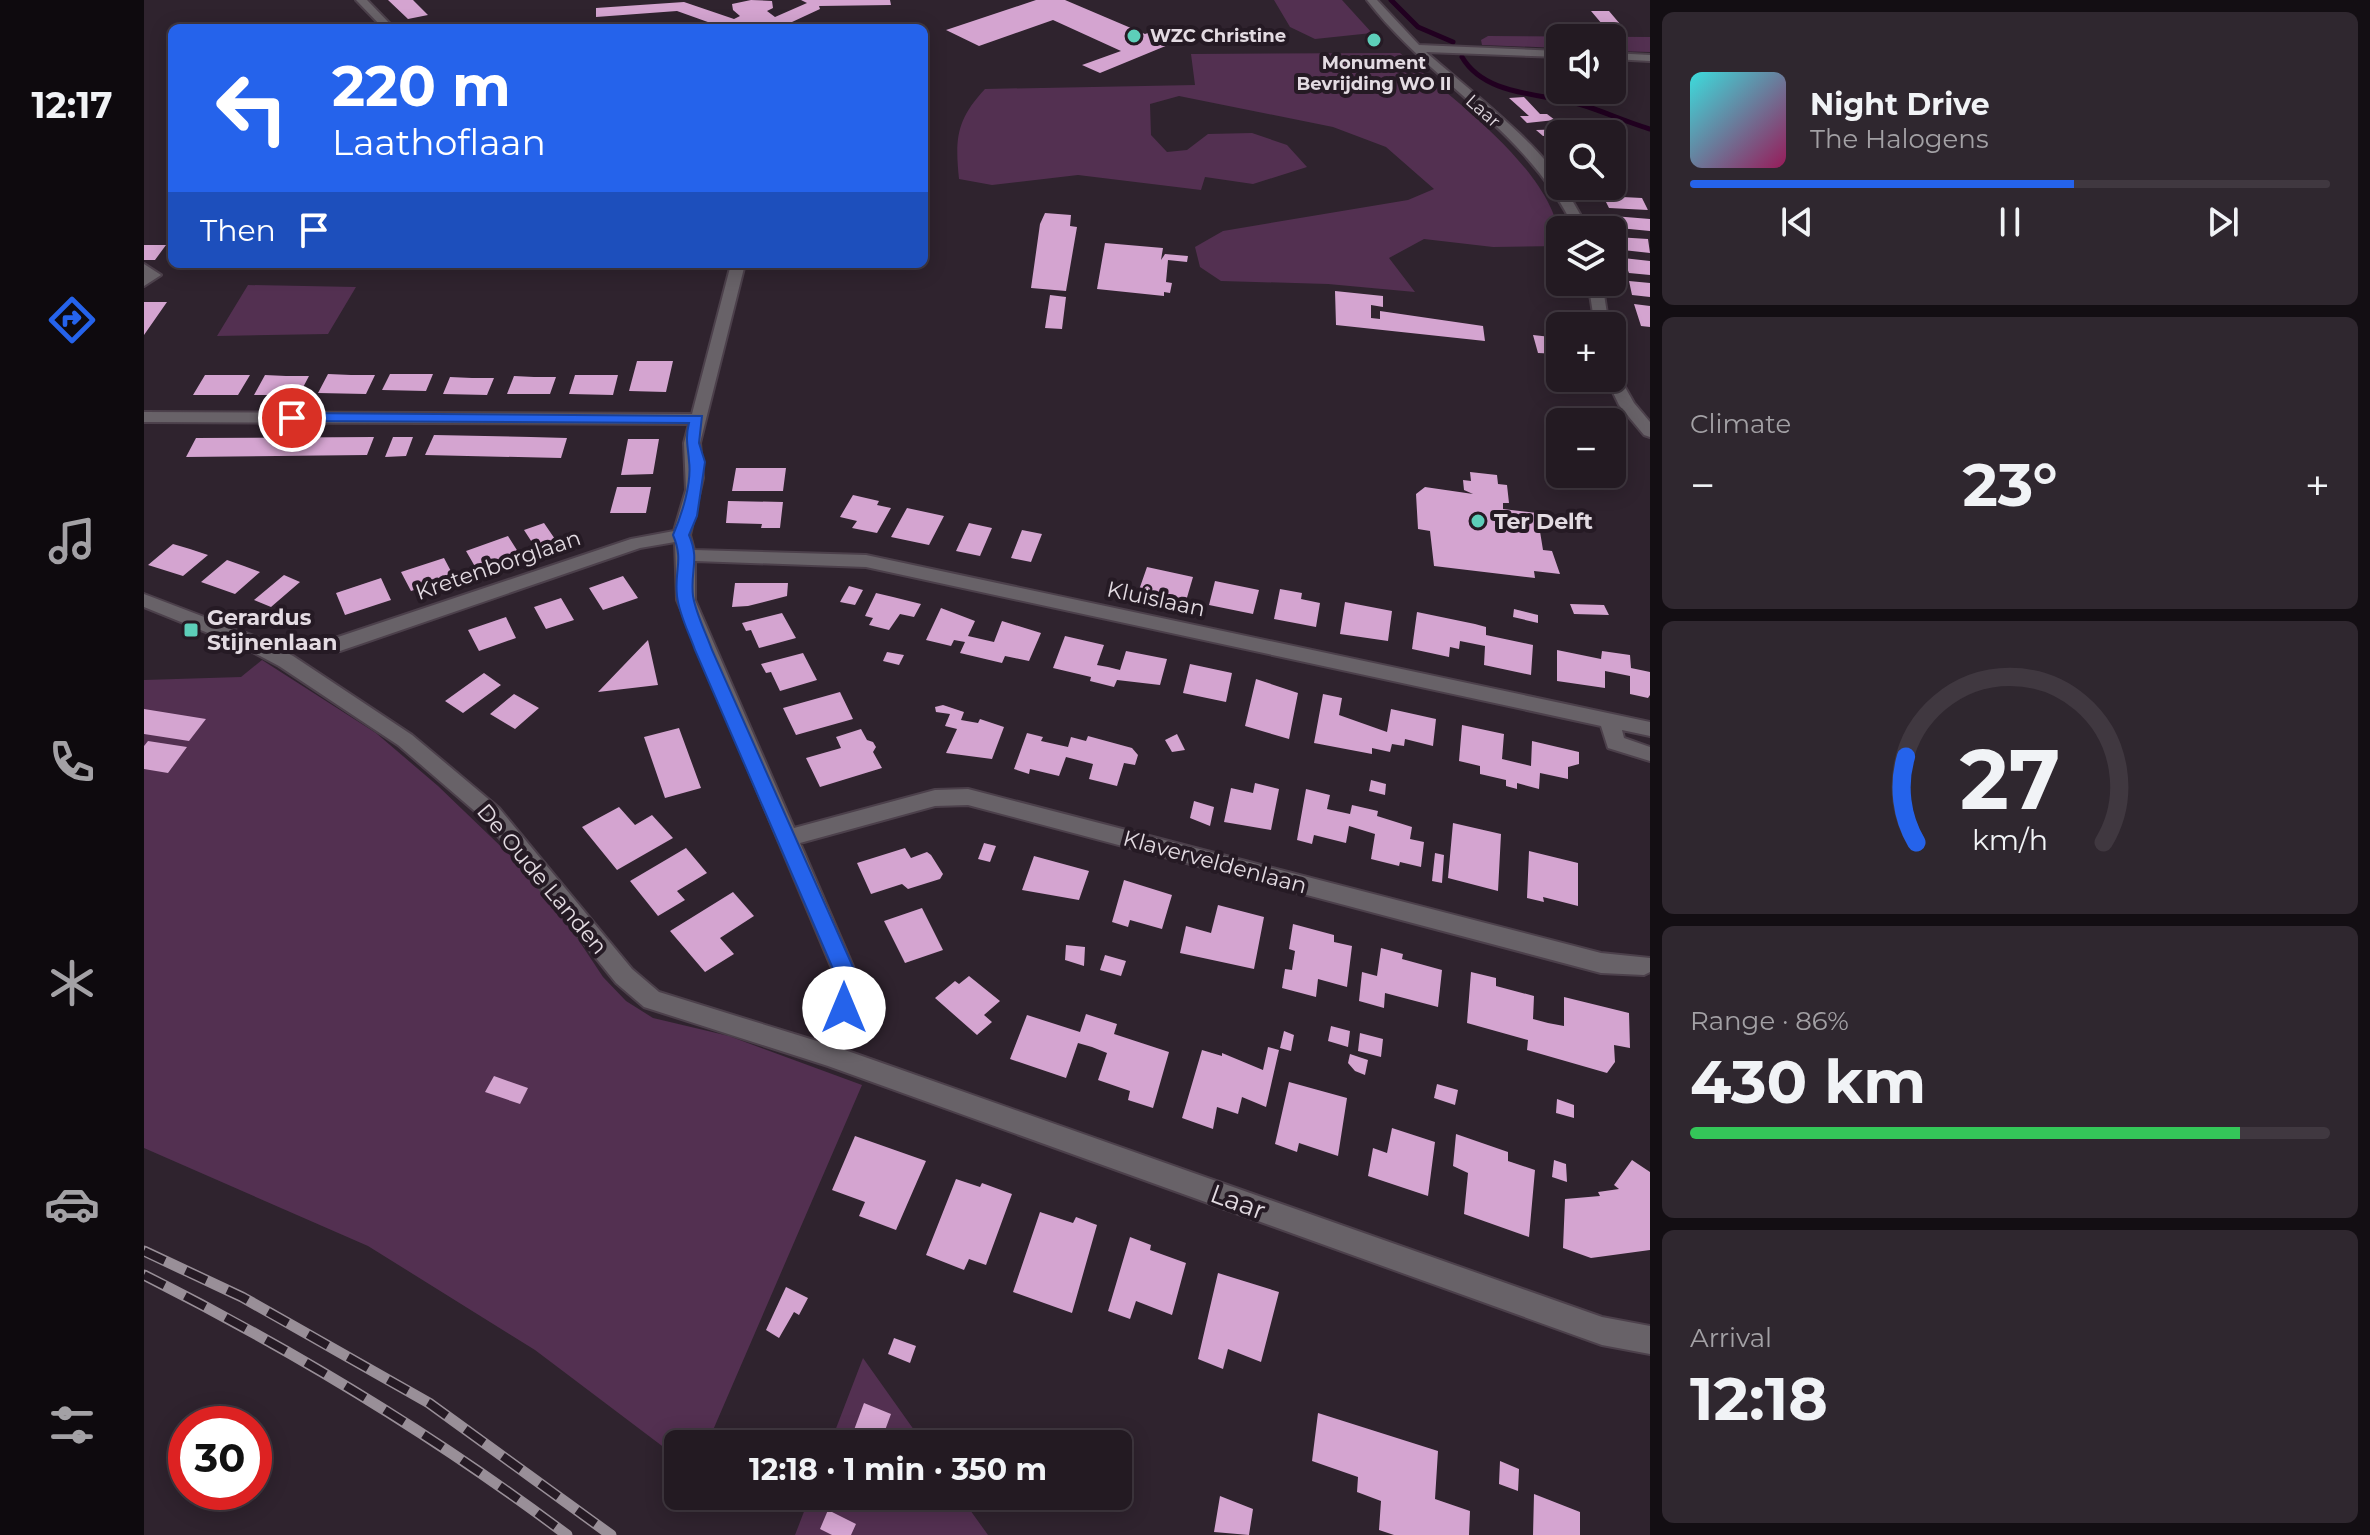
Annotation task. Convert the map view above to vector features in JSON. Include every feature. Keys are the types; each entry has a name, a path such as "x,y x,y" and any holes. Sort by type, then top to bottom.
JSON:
{"street":[{"path":"361,0 385,24"},
{"name":"Laar","path":"1372,0 1414,48 1536,158 1568,200 1575,216"},
{"path":"1414,48 1546,53"},
{"path":"1626,57 1650,58"},
{"path":"144,268 154,275 144,282"},
{"path":"737,268 692,443 697,462 689,516 681,535 690,555 684,580 691,621 850,985 828,1055"},
{"path":"1620,392 1650,432"},
{"path":"144,417 697,419"},
{"name":"Kretenborglaan","path":"333,646 637,543 681,535"},
{"name":"Kluislaan","path":"690,555 866,561 1650,729"},
{"name":"De Oude Landen","path":"144,600 252,643 286,661 405,740 492,814 624,976 652,1000 828,1055"},
{"path":"1610,721 1615,743 1650,754"},
{"name":"Klaverveldenlaan","path":"787,838 935,798 968,797 1601,963 1644,965"},
{"name":"Laar","path":"828,1055 1602,1331 1650,1340"}],"shaded area":[{"path":"1274,0 1342,0 1372,33 1315,39 1290,27"},
{"path":"1488,36 1546,36 1546,47 1482,45 1481,40"},
{"path":"1626,37 1650,37 1650,52 1626,51"},
{"path":"1400,53 1473,115 1523,165 1542,192 1554,216 1546,216 1546,246 1493,247 1424,239 1389,258 1415,292 1328,284 1221,281 1200,267 1195,247 1223,231 1408,200 1434,189 1386,147 1333,127 1179,96 1150,104 1151,135 1167,152 1187,150 1208,134 1252,133 1287,145 1307,167 1253,184 1205,177 1201,190 1078,175 992,185 959,179 957,152 960,131 968,111 985,89 1195,85 1191,54"},
{"path":"248,285 356,287 328,334 217,336"},
{"path":"262,660 376,733 438,786 544,888 603,977 626,1001 653,1018 729,1036 862,1085 713,1430 664,1430 664,1447 535,1350 368,1246 144,1148 144,680 241,677"},
{"path":"863,1358 914,1430 835,1430"},
{"path":"805,1510 970,1510 988,1535 795,1535"}],"building":[{"path":"388,0 413,0 428,15 408,19"},
{"path":"751,0 772,1 773,8 767,11 775,17 807,3 801,0 890,0 891,5 819,6 820,9 792,22 795,24 713,24 677,11 596,17 596,8 684,2 734,19 740,16 733,10 732,4"},
{"name":"WZC Christine","path":"1036,0 1065,0 1145,34 1162,28 1185,38 1100,73 1082,65 1121,51 1053,20 979,46 946,30"},
{"path":"1591,11 1609,11 1620,24 1602,24"},
{"path":"1524,97 1540,114 1547,114 1555,120 1527,123 1520,116 1529,116 1509,98"},
{"path":"1536,130 1546,130 1546,136 1543,136"},
{"path":"1642,198 1648,210 1609,208 1605,200"},
{"path":"1045,213 1071,215 1070,226 1077,227 1066,291 1031,288 1040,224"},
{"path":"1626,217 1650,219 1650,231 1626,229"},
{"path":"1626,238 1648,239 1650,253 1626,250"},
{"path":"1105,243 1163,248 1161,260 1165,254 1188,256 1187,262 1168,260 1166,282 1172,283 1170,293 1164,292 1164,296 1097,289"},
{"path":"144,245 166,245 155,260 144,260"},
{"path":"1626,258 1650,261 1650,275 1629,273"},
{"path":"1629,281 1650,283 1650,297 1632,295"},
{"path":"1335,291 1383,296 1383,307 1371,305 1371,318 1380,319 1380,311 1483,326 1485,341 1336,325"},
{"path":"1050,295 1066,297 1062,329 1045,328"},
{"path":"144,302 167,302 144,335"},
{"path":"1634,304 1650,306 1650,327 1641,326"},
{"path":"1533,335 1546,336 1546,353 1538,353"},
{"path":"637,361 673,361 666,392 629,391"},
{"path":"328,374 375,375 366,394 318,393"},
{"path":"390,374 433,374 426,391 382,390"},
{"path":"205,375 250,375 238,395 193,395"},
{"path":"265,375 309,376 299,395 254,395"},
{"path":"575,375 618,375 613,395 569,394"},
{"path":"514,376 556,377 550,394 507,394"},
{"path":"450,377 494,378 487,395 443,394"},
{"path":"434,435 567,438 561,458 425,455"},
{"path":"374,437 367,455 186,457 196,438"},
{"path":"393,437 413,437 406,456 385,457"},
{"path":"628,439 659,439 653,474 621,475"},
{"path":"736,468 786,468 783,491 732,491"},
{"name":"Ter Delft","path":"1470,472 1497,475 1498,484 1507,485 1509,503 1503,503 1503,509 1537,513 1543,550 1552,551 1560,574 1534,571 1535,578 1434,566 1430,531 1418,529 1416,494 1425,487 1473,494 1464,490 1463,480 1471,481"},
{"path":"617,487 651,487 646,513 610,513"},
{"path":"853,495 879,501 877,505 891,508 877,533 852,528 857,521 840,517"},
{"path":"728,501 783,502 780,528 726,523"},
{"path":"907,508 944,516 929,545 891,537"},
{"path":"544,523 557,542 537,550 524,530"},
{"path":"969,523 992,528 980,556 956,551"},
{"path":"1022,530 1042,534 1031,562 1011,558"},
{"path":"508,536 520,555 477,570 466,551"},
{"path":"173,544 208,555 183,576 148,565"},
{"path":"444,558 454,577 411,591 401,572"},
{"path":"227,560 260,572 235,594 201,582"},
{"path":"1147,567 1193,577 1186,601 1139,590"},
{"path":"284,575 300,582 271,607 254,600"},
{"path":"623,576 638,598 603,610 589,588"},
{"path":"381,578 391,600 345,615 336,593"},
{"path":"1215,581 1259,590 1253,614 1209,605"},
{"path":"735,583 788,583 787,596 732,607"},
{"path":"849,586 863,590 855,605 840,602"},
{"path":"1280,589 1302,593 1301,599 1320,603 1316,627 1274,619"},
{"path":"876,593 921,604 914,617 900,614 889,630 869,625 873,618 865,616"},
{"path":"561,598 574,620 546,629 534,607"},
{"path":"1345,602 1392,611 1388,641 1340,634"},
{"path":"1570,604 1604,605 1609,615 1574,614"},
{"path":"941,608 975,621 968,636 994,642 1002,621 1041,633 1029,661 1005,656 1002,663 960,653 965,642 954,640 951,646 926,640"},
{"path":"1514,609 1538,615 1538,623 1513,617"},
{"path":"1417,612 1486,627 1486,635 1533,645 1531,675 1484,665 1485,646 1460,641 1459,649 1450,647 1449,657 1412,649"},
{"path":"782,613 796,638 759,648 751,630 746,631 742,623"},
{"path":"506,617 516,638 479,651 468,630"},
{"path":"1065,636 1104,645 1097,665 1120,670 1126,651 1167,659 1160,685 1117,680 1114,687 1090,681 1091,677 1053,668"},
{"path":"648,640 658,685 598,692"},
{"path":"1557,650 1601,659 1602,651 1630,655 1631,668 1650,672 1650,695 1648,698 1630,694 1630,676 1605,671 1605,688 1557,681"},
{"path":"887,652 904,655 899,665 883,661"},
{"path":"803,653 817,680 780,691 771,672 766,673 761,664"},
{"path":"1190,664 1232,673 1226,702 1183,693"},
{"path":"484,673 501,685 463,713 445,701"},
{"path":"1256,679 1298,693 1289,739 1245,726"},
{"path":"840,692 853,719 796,735 783,708"},
{"path":"514,694 539,708 515,729 490,714"},
{"path":"1323,694 1342,698 1339,715 1387,732 1391,709 1436,719 1433,746 1405,739 1404,746 1392,744 1390,752 1372,748 1372,754 1314,743"},
{"path":"943,705 964,712 961,720 978,723 980,719 1004,727 992,759 946,753 957,729 945,726 950,714 936,712 935,707"},
{"path":"144,709 206,719 189,741 144,734"},
{"path":"1462,725 1504,734 1502,759 1531,766 1532,741 1579,752 1579,764 1568,767 1568,779 1540,773 1539,789 1517,783 1517,789 1506,786 1506,780 1480,774 1480,766 1459,761"},
{"path":"679,728 701,788 665,798 644,737"},
{"path":"861,729 867,740 876,747 873,752 882,768 820,787 806,758 841,748 836,737"},
{"path":"1027,733 1043,737 1041,741 1068,747 1071,737 1086,741 1088,736 1132,748 1138,755 1135,765 1124,763 1117,786 1089,779 1093,764 1066,757 1059,776 1030,769 1029,774 1014,769"},
{"path":"1177,734 1185,750 1172,752 1165,740"},
{"path":"148,741 187,747 168,773 144,769 144,746"},
{"path":"1371,780 1386,784 1385,795 1369,791"},
{"path":"1255,783 1279,789 1271,830 1224,822 1231,788 1253,793"},
{"path":"1306,789 1330,795 1327,809 1350,814 1352,805 1378,811 1377,816 1412,827 1410,839 1424,842 1421,867 1400,862 1399,866 1371,859 1375,834 1349,826 1346,843 1314,835 1312,844 1297,840"},
{"path":"1194,801 1214,807 1210,826 1190,818"},
{"path":"619,807 635,825 652,815 673,838 617,870 582,827"},
{"path":"1453,823 1501,834 1498,891 1448,878"},
{"path":"984,843 996,846 990,862 978,859"},
{"path":"686,848 707,873 677,891 685,900 658,916 630,881"},
{"path":"905,848 911,858 927,852 931,855 943,874 940,879 908,889 902,884 871,894 857,863"},
{"path":"1529,851 1578,863 1578,906 1543,897 1544,902 1527,898"},
{"path":"1435,853 1444,855 1442,883 1432,881"},
{"path":"1034,856 1089,871 1079,900 1022,890"},
{"path":"1124,880 1172,895 1162,929 1130,920 1128,927 1112,922"},
{"path":"733,892 754,916 720,938 734,954 705,972 670,931"},
{"path":"1218,905 1264,917 1254,969 1180,953 1186,926 1211,933"},
{"path":"922,908 943,950 905,963 884,921"},
{"path":"1293,924 1334,935 1334,942 1352,946 1347,987 1318,979 1316,997 1282,988 1285,969 1292,970 1295,951 1289,949"},
{"path":"1066,945 1085,947 1084,966 1065,960"},
{"path":"1381,948 1403,954 1402,959 1442,970 1438,1007 1385,993 1384,1008 1359,1001 1362,972 1377,976"},
{"path":"1105,955 1126,961 1121,976 1100,970"},
{"path":"1471,972 1496,978 1496,986 1534,996 1533,1019 1548,1023 1564,1026 1564,997 1629,1013 1630,1048 1614,1045 1615,1062 1607,1073 1527,1050 1528,1040 1467,1023"},
{"path":"969,976 1000,1001 984,1015 992,1022 977,1035 935,998 955,981 959,984"},
{"path":"1086,1014 1117,1024 1114,1034 1169,1052 1153,1108 1128,1100 1130,1091 1098,1080 1107,1053 1092,1047 1078,1043 1066,1078 1010,1059 1027,1015 1080,1032"},
{"path":"1331,1026 1350,1031 1348,1047 1328,1041"},
{"path":"1284,1031 1294,1035 1291,1051 1280,1048"},
{"path":"1360,1033 1383,1039 1381,1057 1358,1051"},
{"path":"1268,1047 1279,1050 1266,1107 1242,1097 1238,1114 1217,1107 1213,1129 1182,1118 1202,1050 1222,1056 1222,1053 1263,1070"},
{"path":"1350,1054 1368,1060 1365,1075 1355,1071 1348,1063"},
{"path":"494,1076 528,1088 520,1104 485,1092"},
{"path":"1289,1082 1347,1098 1338,1156 1299,1143 1297,1152 1275,1144"},
{"path":"1437,1084 1458,1090 1455,1105 1434,1098"},
{"path":"1557,1099 1574,1105 1574,1118 1556,1113"},
{"path":"1392,1128 1435,1142 1428,1196 1368,1176 1373,1148 1387,1153"},
{"path":"1456,1134 1508,1152 1508,1161 1535,1170 1529,1237 1464,1214 1468,1173 1453,1166"},
{"path":"855,1136 926,1161 896,1230 859,1216 865,1202 832,1190"},
{"path":"1554,1160 1566,1164 1567,1182 1552,1177"},
{"path":"1632,1160 1650,1172 1650,1250 1591,1258 1563,1248 1565,1199 1600,1196 1598,1192 1619,1189 1614,1185"},
{"path":"956,1179 980,1187 982,1183 1012,1194 986,1265 969,1259 964,1270 926,1255"},
{"path":"1040,1212 1073,1223 1076,1217 1097,1225 1072,1313 1013,1292"},
{"path":"1130,1237 1151,1245 1150,1250 1186,1263 1172,1315 1136,1301 1130,1319 1108,1311"},
{"path":"1218,1273 1279,1292 1261,1362 1228,1349 1223,1369 1198,1359"},
{"path":"786,1287 808,1298 799,1315 794,1312 779,1338 766,1330"},
{"path":"894,1338 916,1346 910,1363 888,1354"},
{"path":"864,1403 891,1414 885,1430 854,1430"},
{"path":"1318,1413 1438,1451 1435,1499 1470,1511 1469,1535 1394,1535 1379,1530 1381,1501 1357,1492 1358,1477 1312,1461"},
{"path":"1500,1461 1519,1469 1518,1491 1499,1484"},
{"path":"1534,1494 1580,1512 1580,1535 1533,1535"},
{"path":"1220,1496 1253,1509 1249,1535 1214,1532"},
{"path":"828,1510 856,1524 851,1535 832,1535 820,1529"}],"waterway":[{"path":"1391,0 1418,27 1453,42"},
{"path":"1462,57 1472,70 1499,86 1579,104 1650,129"}],"railway":[{"path":"144,1251 242,1297 429,1403 611,1535"},
{"path":"144,1275 254,1333 362,1396 466,1463 567,1535"}],"place":[{"name":"WZC Christine","path":"1134,36"},
{"name":"Monument Bevrijding WO II","path":"1374,40"},
{"name":"Ter Delft","path":"1478,521"},
{"name":"Gerardus Stijnenlaan","path":"191,630"}],"route":[{"path":"292,418 697,419 692,443 697,462 689,516 681,535 690,555 684,580 691,621 850,985 844,1008"}]}
